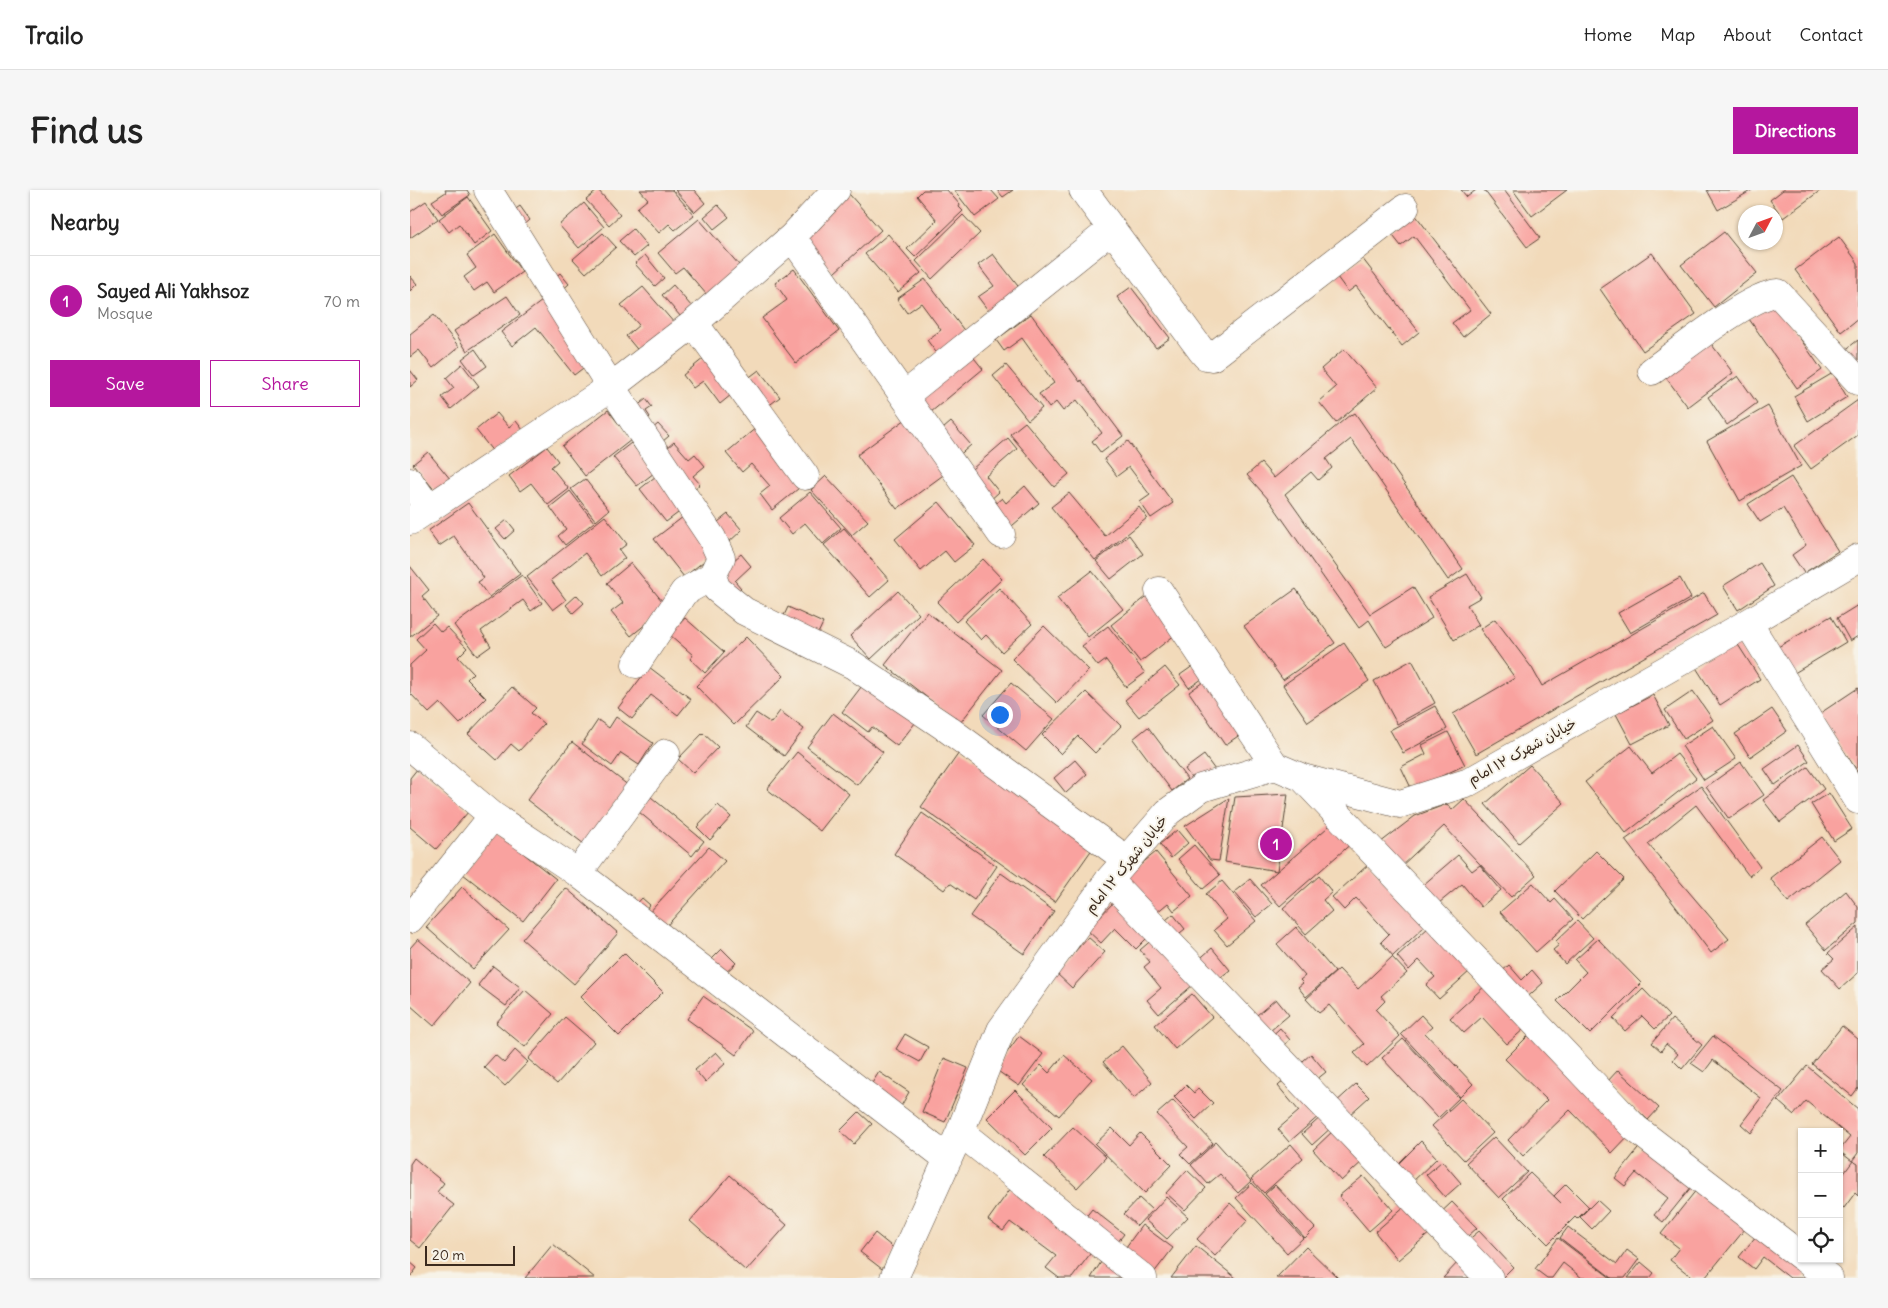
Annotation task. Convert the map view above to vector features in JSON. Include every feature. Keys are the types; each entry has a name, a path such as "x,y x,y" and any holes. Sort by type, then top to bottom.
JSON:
{"street":[{"path":"488,190 611,387 712,538 721,558 712,576 684,592 636,664"},
{"path":"410,482 420,515 611,387 694,323 792,238 836,190"},
{"path":"1083,190 1201,350 1206,356 1212,357 1405,208"},
{"path":"904,396 1112,230"},
{"path":"792,238 1000,534"},
{"path":"1652,370 1713,326 1762,297 1778,294 1858,381"},
{"path":"694,323 805,476"},
{"name":"خیابان شهرک ۱۲ امام","path":"894,1278 960,1132 1001,1030 1109,880 1168,812 1201,788 1275,766 1303,778 1400,804 1468,782 1748,623 1858,558"},
{"path":"712,576 717,589 744,611 853,665 945,728 1127,860"},
{"path":"1159,591 1275,766"},
{"path":"1748,623 1858,800"},
{"path":"410,746 493,816 578,873 948,1159"},
{"path":"578,873 666,753"},
{"path":"1303,778 1635,1128 1798,1254"},
{"path":"410,919 493,816"},
{"path":"1109,880 1489,1278"},
{"path":"960,1132 1143,1278"},
{"path":"1810,1263 1829,1278"}],"building":[{"path":"445,190 467,190 470,195 442,214 432,201 446,192"},
{"path":"598,190 620,215 609,225 586,200"},
{"path":"640,190 672,190 694,215 675,230 669,224 659,233 637,208 648,199"},
{"path":"675,190 694,190 705,203 695,212"},
{"path":"923,190 947,190 963,211 915,257 907,249 937,220 917,196"},
{"path":"954,190 991,190 999,199 975,217"},
{"path":"997,190 1013,190 1003,197"},
{"path":"1461,190 1476,190 1467,197"},
{"path":"1484,190 1504,190 1540,238 1527,247"},
{"path":"1513,190 1567,190 1532,216"},
{"path":"1707,190 1752,190 1718,210"},
{"path":"1783,190 1821,190 1783,218 1783,205 1774,205 1770,200"},
{"path":"849,194 881,230 834,273 802,237"},
{"path":"468,197 492,231 474,245 459,224 449,232 439,219"},
{"path":"426,201 438,219 410,238 410,212"},
{"path":"584,203 604,227 579,248 559,225"},
{"path":"718,205 729,217 714,229 704,217"},
{"path":"520,206 530,220 517,231 506,216"},
{"path":"1414,213 1491,314 1463,337 1452,323 1470,310 1414,236 1401,246 1390,232"},
{"path":"963,215 980,233 932,279 916,261"},
{"path":"699,219 740,266 707,295 683,267 675,273 658,253"},
{"path":"633,229 647,246 634,257 619,241"},
{"path":"1724,232 1757,273 1714,307 1681,265"},
{"path":"603,233 616,247 586,273 573,259"},
{"path":"495,234 522,272 494,292 487,282 474,291 464,277 476,268 467,255"},
{"path":"888,234 921,273 898,292 865,254"},
{"path":"1839,237 1858,263 1858,319 1841,332 1795,270"},
{"path":"1652,253 1696,314 1643,351 1600,289"},
{"path":"993,254 1021,290 990,313 978,297 994,286 978,265"},
{"path":"645,255 664,278 655,286 635,264"},
{"path":"1362,258 1419,332 1402,346 1356,286 1348,292 1337,277"},
{"path":"794,269 839,331 796,363 762,318 787,300 775,283"},
{"path":"560,273 569,284 561,291 552,280"},
{"path":"410,276 417,284 410,291"},
{"path":"925,279 966,333 938,355 927,340 941,330 921,303 907,313 897,299"},
{"path":"673,285 692,307 681,317 662,295"},
{"path":"643,287 675,324 641,354 626,336 639,325 621,305"},
{"path":"1131,287 1170,338 1156,348 1117,297"},
{"path":"507,296 520,315 467,351 454,331"},
{"path":"542,301 591,362 574,375 536,327 512,346 501,332"},
{"path":"1774,301 1822,370 1797,388 1749,319"},
{"path":"1031,314 1080,382 1081,380 1123,436 1101,453 1092,441 1102,433 1077,400 1063,411 1056,402 1049,408 1039,394 1054,383 1022,338 1004,351 996,340"},
{"path":"434,315 459,347 433,368 419,350 410,357 410,334"},
{"path":"1706,337 1733,373 1688,407 1661,371"},
{"path":"1858,340 1858,368 1844,351"},
{"path":"475,349 487,366 474,375 462,359"},
{"path":"1344,349 1377,388 1336,423 1319,402 1336,387 1321,369"},
{"path":"970,353 983,369 925,417 912,401"},
{"path":"709,354 737,390 720,404 703,381 693,388 683,375"},
{"path":"462,364 479,386 451,409 442,397 454,388 446,378"},
{"path":"1006,365 1042,408 1028,420 993,376"},
{"path":"410,370 418,380 410,387"},
{"path":"759,370 780,397 763,410 743,382"},
{"path":"1833,373 1847,397 1808,421 1794,396"},
{"path":"1738,376 1757,403 1727,425 1708,397"},
{"path":"646,399 652,407 646,411 650,417 640,425 630,412"},
{"path":"1858,400 1858,435 1811,469 1794,446"},
{"path":"1768,406 1801,466 1740,501 1707,441"},
{"path":"608,410 631,440 585,476 562,446"},
{"path":"497,413 509,427 516,421 523,430 494,453 476,430"},
{"path":"1355,413 1463,569 1448,580 1351,439 1326,459 1332,468 1318,480 1311,472 1285,494 1370,614 1413,587 1432,618 1386,647 1369,620 1359,628 1269,500 1247,475 1261,463 1274,478 1351,414"},
{"path":"906,419 946,473 897,509 857,455"},
{"path":"951,422 971,445 956,458 936,435"},
{"path":"1025,422 1069,474 1054,487 1010,434"},
{"path":"658,424 669,436 656,447 645,435"},
{"path":"757,427 804,484 772,510 760,494 770,486 751,464 742,472 726,453"},
{"path":"1008,438 1017,449 986,476 999,492 988,502 965,475"},
{"path":"1128,441 1173,503 1151,518 1140,502 1150,495 1129,467 1117,476 1104,459"},
{"path":"674,442 689,459 695,454 705,466 693,476 700,484 692,491 660,454"},
{"path":"631,443 654,473 637,486 613,457"},
{"path":"547,447 558,461 551,467 569,489 548,505 531,483 520,491 509,476"},
{"path":"428,452 451,480 436,492 413,464"},
{"path":"656,476 682,510 666,522 640,489"},
{"path":"826,476 868,521 852,535 811,490"},
{"path":"1791,477 1838,551 1804,573 1792,555 1806,545 1783,508 1760,522 1748,504"},
{"path":"585,479 609,510 596,521 571,489"},
{"path":"1025,486 1039,503 1006,531 988,510 1002,498 1006,503"},
{"path":"570,491 594,522 565,545 558,536 566,529 550,507"},
{"path":"810,492 841,528 823,544 805,523 792,534 779,518"},
{"path":"1069,493 1105,536 1139,507 1147,518 1095,560 1051,507"},
{"path":"939,502 975,545 954,562 945,551 921,571 895,539"},
{"path":"468,503 520,574 489,597 478,582 484,578 454,536 439,546 428,531"},
{"path":"728,514 742,530 728,543 713,526"},
{"path":"605,516 627,544 619,550 625,558 602,576 585,553 551,580 566,600 553,610 527,577"},
{"path":"683,517 713,554 684,577 654,539"},
{"path":"507,520 515,530 505,539 496,529"},
{"path":"844,528 889,580 870,597 824,545"},
{"path":"1129,535 1143,554 1111,579 1096,561"},
{"path":"741,554 751,566 735,581 741,588 733,595 716,576"},
{"path":"983,559 1002,579 956,622 937,602"},
{"path":"631,563 667,607 631,636 611,612 623,603 607,583"},
{"path":"1760,563 1774,586 1738,610 1723,586"},
{"path":"410,566 429,590 422,596 437,616 410,637"},
{"path":"1092,571 1123,609 1088,637 1057,598"},
{"path":"1467,574 1481,597 1467,605 1479,625 1454,640 1428,597"},
{"path":"522,575 542,603 531,611 523,600 481,631 491,646 477,656 454,625"},
{"path":"1680,578 1691,598 1630,633 1618,613"},
{"path":"999,588 1032,624 1002,652 986,635 981,640 964,621"},
{"path":"1296,589 1335,643 1283,680 1244,626"},
{"path":"898,591 919,614 871,659 850,636"},
{"path":"1151,593 1180,631 1140,662 1111,625"},
{"path":"1704,593 1717,615 1476,754 1453,714 1515,678 1480,629 1495,619 1532,668 1542,686"},
{"path":"577,595 584,603 573,613 566,605"},
{"path":"1858,605 1858,636 1850,641 1837,618"},
{"path":"788,607 823,623 815,640 780,624"},
{"path":"927,612 1002,670 960,723 885,665"},
{"path":"1831,616 1846,642 1786,678 1771,651"},
{"path":"685,618 724,652 705,673 690,659 693,655 670,635"},
{"path":"433,623 441,632 447,627 467,648 458,657 473,673 467,679 486,698 460,724 440,703 429,713 410,693 410,665 426,650 416,639"},
{"path":"1044,626 1089,670 1057,703 1012,659"},
{"path":"1108,626 1145,673 1126,687 1106,660 1098,666 1082,646"},
{"path":"746,637 784,676 734,725 696,686"},
{"path":"1735,640 1760,679 1720,705 1695,666"},
{"path":"1344,643 1369,681 1308,722 1283,685"},
{"path":"1412,660 1435,703 1397,724 1374,681"},
{"path":"1200,661 1209,674 1189,688 1180,675"},
{"path":"649,667 691,699 678,715 651,695 632,719 618,708"},
{"path":"1165,667 1180,685 1139,717 1125,700"},
{"path":"1210,677 1247,730 1225,745 1189,692"},
{"path":"868,678 919,718 897,746 872,727 868,732 842,712"},
{"path":"1011,683 1054,719 1026,751 983,715"},
{"path":"512,687 536,708 531,713 544,724 519,751 511,744 497,760 468,734"},
{"path":"1858,688 1858,772 1819,714"},
{"path":"1693,691 1713,720 1684,739 1665,710"},
{"path":"1086,692 1121,726 1095,753 1078,736 1061,754 1042,735"},
{"path":"1653,695 1669,725 1632,744 1616,714"},
{"path":"1435,706 1447,729 1403,753 1390,730"},
{"path":"1772,709 1787,731 1750,757 1735,734"},
{"path":"780,711 804,729 784,756 746,727 756,713 771,723"},
{"path":"833,713 883,752 857,785 807,747"},
{"path":"616,717 653,743 639,765 621,753 612,766 582,744 598,720 609,728"},
{"path":"1713,726 1736,759 1704,780 1682,746"},
{"path":"1148,727 1187,779 1172,791 1133,739"},
{"path":"1448,732 1465,765 1412,790 1401,767 1426,754 1422,745"},
{"path":"703,733 718,747 693,773 678,759"},
{"path":"572,742 629,786 584,844 527,800"},
{"path":"1798,745 1809,761 1775,785 1764,769"},
{"path":"1631,746 1652,773 1677,754 1696,778 1626,833 1585,782"},
{"path":"961,750 1095,845 1055,902 921,807"},
{"path":"797,752 849,794 820,831 767,789"},
{"path":"1204,755 1215,770 1195,784 1185,769"},
{"path":"1075,760 1087,774 1066,793 1054,778"},
{"path":"1741,762 1764,795 1729,819 1706,787"},
{"path":"1530,765 1564,803 1519,843 1485,804"},
{"path":"1808,767 1824,789 1780,822 1763,800"},
{"path":"418,768 469,811 436,849 410,827 410,778"},
{"path":"1701,786 1760,867 1749,876 1696,805 1648,844 1729,939 1711,953 1625,840"},
{"path":"1829,793 1852,829 1834,841 1811,804"},
{"path":"1288,794 1277,871 1225,862 1235,797"},
{"path":"651,797 704,841 692,856 639,812"},
{"path":"1229,798 1219,861 1210,860 1185,826"},
{"path":"1464,799 1536,875 1511,897 1444,826 1398,869 1376,846 1415,816 1447,804 1452,810"},
{"path":"718,805 731,817 710,840 697,827"},
{"path":"922,813 997,866 974,900 950,883 944,890 894,854"},
{"path":"1335,821 1353,842 1280,906 1261,885"},
{"path":"1177,830 1188,843 1171,858 1160,844"},
{"path":"496,832 556,879 523,921 463,874"},
{"path":"1822,837 1840,860 1788,902 1770,878"},
{"path":"1194,845 1220,875 1203,889 1178,859"},
{"path":"709,847 725,861 663,930 647,915"},
{"path":"1596,851 1624,879 1582,919 1555,891"},
{"path":"1156,852 1192,896 1174,911 1168,903 1150,918 1120,881"},
{"path":"1458,855 1472,871 1480,865 1501,890 1481,907 1462,884 1439,903 1423,885"},
{"path":"1369,864 1426,925 1393,956 1381,942 1389,934 1356,898 1344,910 1332,897"},
{"path":"1001,873 1054,911 1024,954 970,916"},
{"path":"1319,876 1332,892 1323,900 1332,911 1306,934 1283,908"},
{"path":"1250,879 1272,904 1256,917 1234,892"},
{"path":"1222,881 1256,921 1227,945 1214,930 1227,919 1206,894"},
{"path":"1533,883 1551,903 1555,899 1573,919 1536,952 1500,912"},
{"path":"462,887 509,930 473,969 426,927"},
{"path":"566,888 618,933 574,984 522,939"},
{"path":"1846,891 1858,907 1858,923 1826,950 1805,925"},
{"path":"642,898 650,905 642,914 634,907"},
{"path":"1116,900 1151,934 1136,949 1115,928 1101,943 1087,930"},
{"path":"1173,914 1185,929 1171,940 1159,926"},
{"path":"1577,921 1593,938 1565,964 1553,950 1559,945 1556,941"},
{"path":"1296,927 1335,972 1306,997 1298,987 1303,983 1300,980 1305,976 1277,944"},
{"path":"1429,927 1470,971 1439,999 1426,985 1435,977 1419,960 1409,970 1397,956"},
{"path":"1858,927 1858,973 1840,989 1822,969 1834,959 1828,953"},
{"path":"1088,937 1105,952 1072,988 1056,973"},
{"path":"1154,938 1194,984 1159,1014 1147,1000 1161,988 1144,967 1150,962 1140,950"},
{"path":"418,939 470,983 434,1026 410,1005 410,948"},
{"path":"1598,939 1641,983 1590,1034 1557,1001 1586,972 1575,960"},
{"path":"1212,948 1230,970 1212,984 1195,963"},
{"path":"722,949 736,963 720,978 707,964"},
{"path":"624,953 663,992 619,1036 580,997"},
{"path":"1392,957 1407,973 1381,996 1385,1001 1376,1010 1400,1036 1367,1067 1354,1053 1364,1044 1329,1005 1319,1013 1306,999 1339,969 1358,989"},
{"path":"1509,965 1522,980 1532,970 1543,983 1523,1001 1499,974"},
{"path":"493,966 520,987 506,1006 478,985"},
{"path":"1486,985 1525,1028 1507,1044 1482,1017 1464,1033 1450,1018"},
{"path":"1643,989 1669,1016 1655,1029 1642,1016 1625,1031 1613,1018"},
{"path":"525,990 553,1014 525,1047 496,1023"},
{"path":"1192,994 1212,1017 1175,1049 1155,1025"},
{"path":"703,996 753,1031 736,1055 687,1019"},
{"path":"1276,999 1289,1015 1264,1036 1251,1020"},
{"path":"1421,1015 1432,1027 1425,1033 1473,1084 1460,1097 1401,1034"},
{"path":"565,1017 594,1042 557,1084 528,1059"},
{"path":"1672,1019 1702,1045 1682,1069 1673,1060 1678,1054 1666,1044 1661,1051 1652,1043"},
{"path":"1842,1026 1858,1039 1858,1088 1852,1096 1812,1064"},
{"path":"1280,1028 1290,1040 1277,1051 1267,1040"},
{"path":"1533,1031 1633,1131 1612,1153 1570,1110 1523,1156 1508,1140 1547,1100 1505,1059"},
{"path":"905,1034 928,1047 920,1062 896,1049"},
{"path":"1019,1036 1043,1054 1019,1086 995,1069"},
{"path":"1713,1036 1783,1091 1751,1133 1741,1124 1761,1098 1713,1060 1704,1072 1691,1063"},
{"path":"1403,1039 1459,1098 1438,1118 1382,1058"},
{"path":"1122,1046 1152,1082 1134,1098 1103,1062"},
{"path":"515,1050 528,1062 505,1086 484,1067 495,1055 504,1063"},
{"path":"716,1052 726,1063 705,1082 695,1070"},
{"path":"1311,1054 1326,1072 1311,1084 1296,1067"},
{"path":"1064,1055 1092,1079 1059,1116 1023,1085 1041,1065 1049,1073"},
{"path":"944,1058 968,1068 945,1122 922,1112"},
{"path":"1807,1066 1858,1109 1858,1153 1852,1161 1843,1154 1843,1146 1850,1137 1843,1131 1843,1128 1839,1128 1806,1101 1794,1115 1778,1101"},
{"path":"1618,1070 1659,1108 1648,1120 1607,1082"},
{"path":"879,1072 909,1092 900,1108 869,1088"},
{"path":"1288,1077 1320,1115 1289,1142 1278,1129 1299,1111 1278,1086"},
{"path":"1356,1084 1369,1097 1348,1116 1335,1103"},
{"path":"1186,1085 1194,1093 1198,1088 1213,1103 1196,1119 1174,1097"},
{"path":"1015,1090 1052,1128 1025,1155 987,1118"},
{"path":"1461,1099 1493,1133 1464,1160 1432,1126"},
{"path":"1173,1100 1213,1143 1190,1164 1180,1154 1188,1147 1157,1114"},
{"path":"859,1112 872,1124 854,1144 840,1131"},
{"path":"1323,1115 1333,1126 1312,1145 1302,1134"},
{"path":"1073,1127 1106,1157 1077,1188 1044,1157"},
{"path":"1112,1128 1129,1145 1140,1133 1172,1165 1145,1193 1095,1144"},
{"path":"1335,1129 1364,1160 1341,1181 1313,1150"},
{"path":"1494,1137 1527,1172 1499,1198 1466,1163"},
{"path":"1645,1140 1696,1181 1663,1222 1654,1215 1668,1198 1636,1173 1625,1186 1615,1178"},
{"path":"1421,1141 1437,1158 1408,1186 1392,1170"},
{"path":"1216,1142 1251,1181 1238,1193 1220,1174 1208,1184 1191,1165"},
{"path":"1291,1144 1303,1158 1264,1193 1251,1179"},
{"path":"414,1158 444,1183 437,1192 454,1205 420,1248 410,1240 410,1164"},
{"path":"1442,1161 1461,1183 1445,1197 1426,1175"},
{"path":"1853,1161 1858,1164 1858,1196 1855,1193 1844,1208 1843,1207 1843,1175"},
{"path":"1187,1170 1206,1188 1185,1210 1166,1193"},
{"path":"1530,1173 1561,1203 1554,1196 1566,1184 1589,1207 1577,1219 1575,1217 1548,1244 1503,1199"},
{"path":"730,1175 787,1225 746,1271 690,1221"},
{"path":"1363,1176 1393,1210 1369,1231 1339,1196"},
{"path":"1252,1183 1303,1238 1287,1253 1236,1198"},
{"path":"1701,1184 1750,1223 1705,1278 1693,1278 1670,1260 1679,1248 1661,1234"},
{"path":"1275,1185 1315,1228 1305,1238 1265,1194"},
{"path":"1011,1188 1093,1250 1072,1278 1059,1278 1046,1268 1056,1256 1010,1222 1003,1231 988,1220"},
{"path":"1166,1197 1188,1217 1167,1239 1145,1220"},
{"path":"1139,1198 1152,1210 1137,1226 1124,1214"},
{"path":"1597,1200 1609,1211 1592,1229 1580,1217"},
{"path":"1452,1202 1477,1228 1460,1243 1436,1217"},
{"path":"1230,1203 1248,1220 1215,1256 1197,1239"},
{"path":"1407,1204 1431,1232 1398,1260 1375,1232"},
{"path":"1092,1209 1124,1234 1113,1248 1081,1223"},
{"path":"1142,1225 1173,1248 1153,1274 1123,1251"},
{"path":"1568,1227 1617,1264 1627,1250 1639,1259 1625,1278 1612,1278 1560,1238"},
{"path":"1761,1230 1798,1259 1798,1263 1804,1263 1810,1268 1802,1278 1790,1278 1763,1257 1754,1269 1739,1257"},
{"path":"1479,1231 1513,1267 1502,1278 1466,1242"},
{"path":"875,1233 896,1250 882,1269 860,1252"},
{"path":"1558,1238 1611,1278 1582,1278 1563,1263 1552,1278 1547,1278 1535,1269"},
{"path":"553,1244 595,1278 525,1278"},
{"path":"1196,1246 1236,1278 1171,1278"},
{"path":"1306,1247 1338,1278 1276,1278"},
{"path":"1103,1259 1134,1278 1091,1278"},
{"path":"1460,1260 1478,1278 1443,1278"},
{"path":"410,1262 417,1268 410,1277"},
{"path":"1641,1262 1654,1273 1650,1278 1628,1278"}],"place":[{"name":"Sayed Ali Yakhsoz","path":"1276,844"}]}
